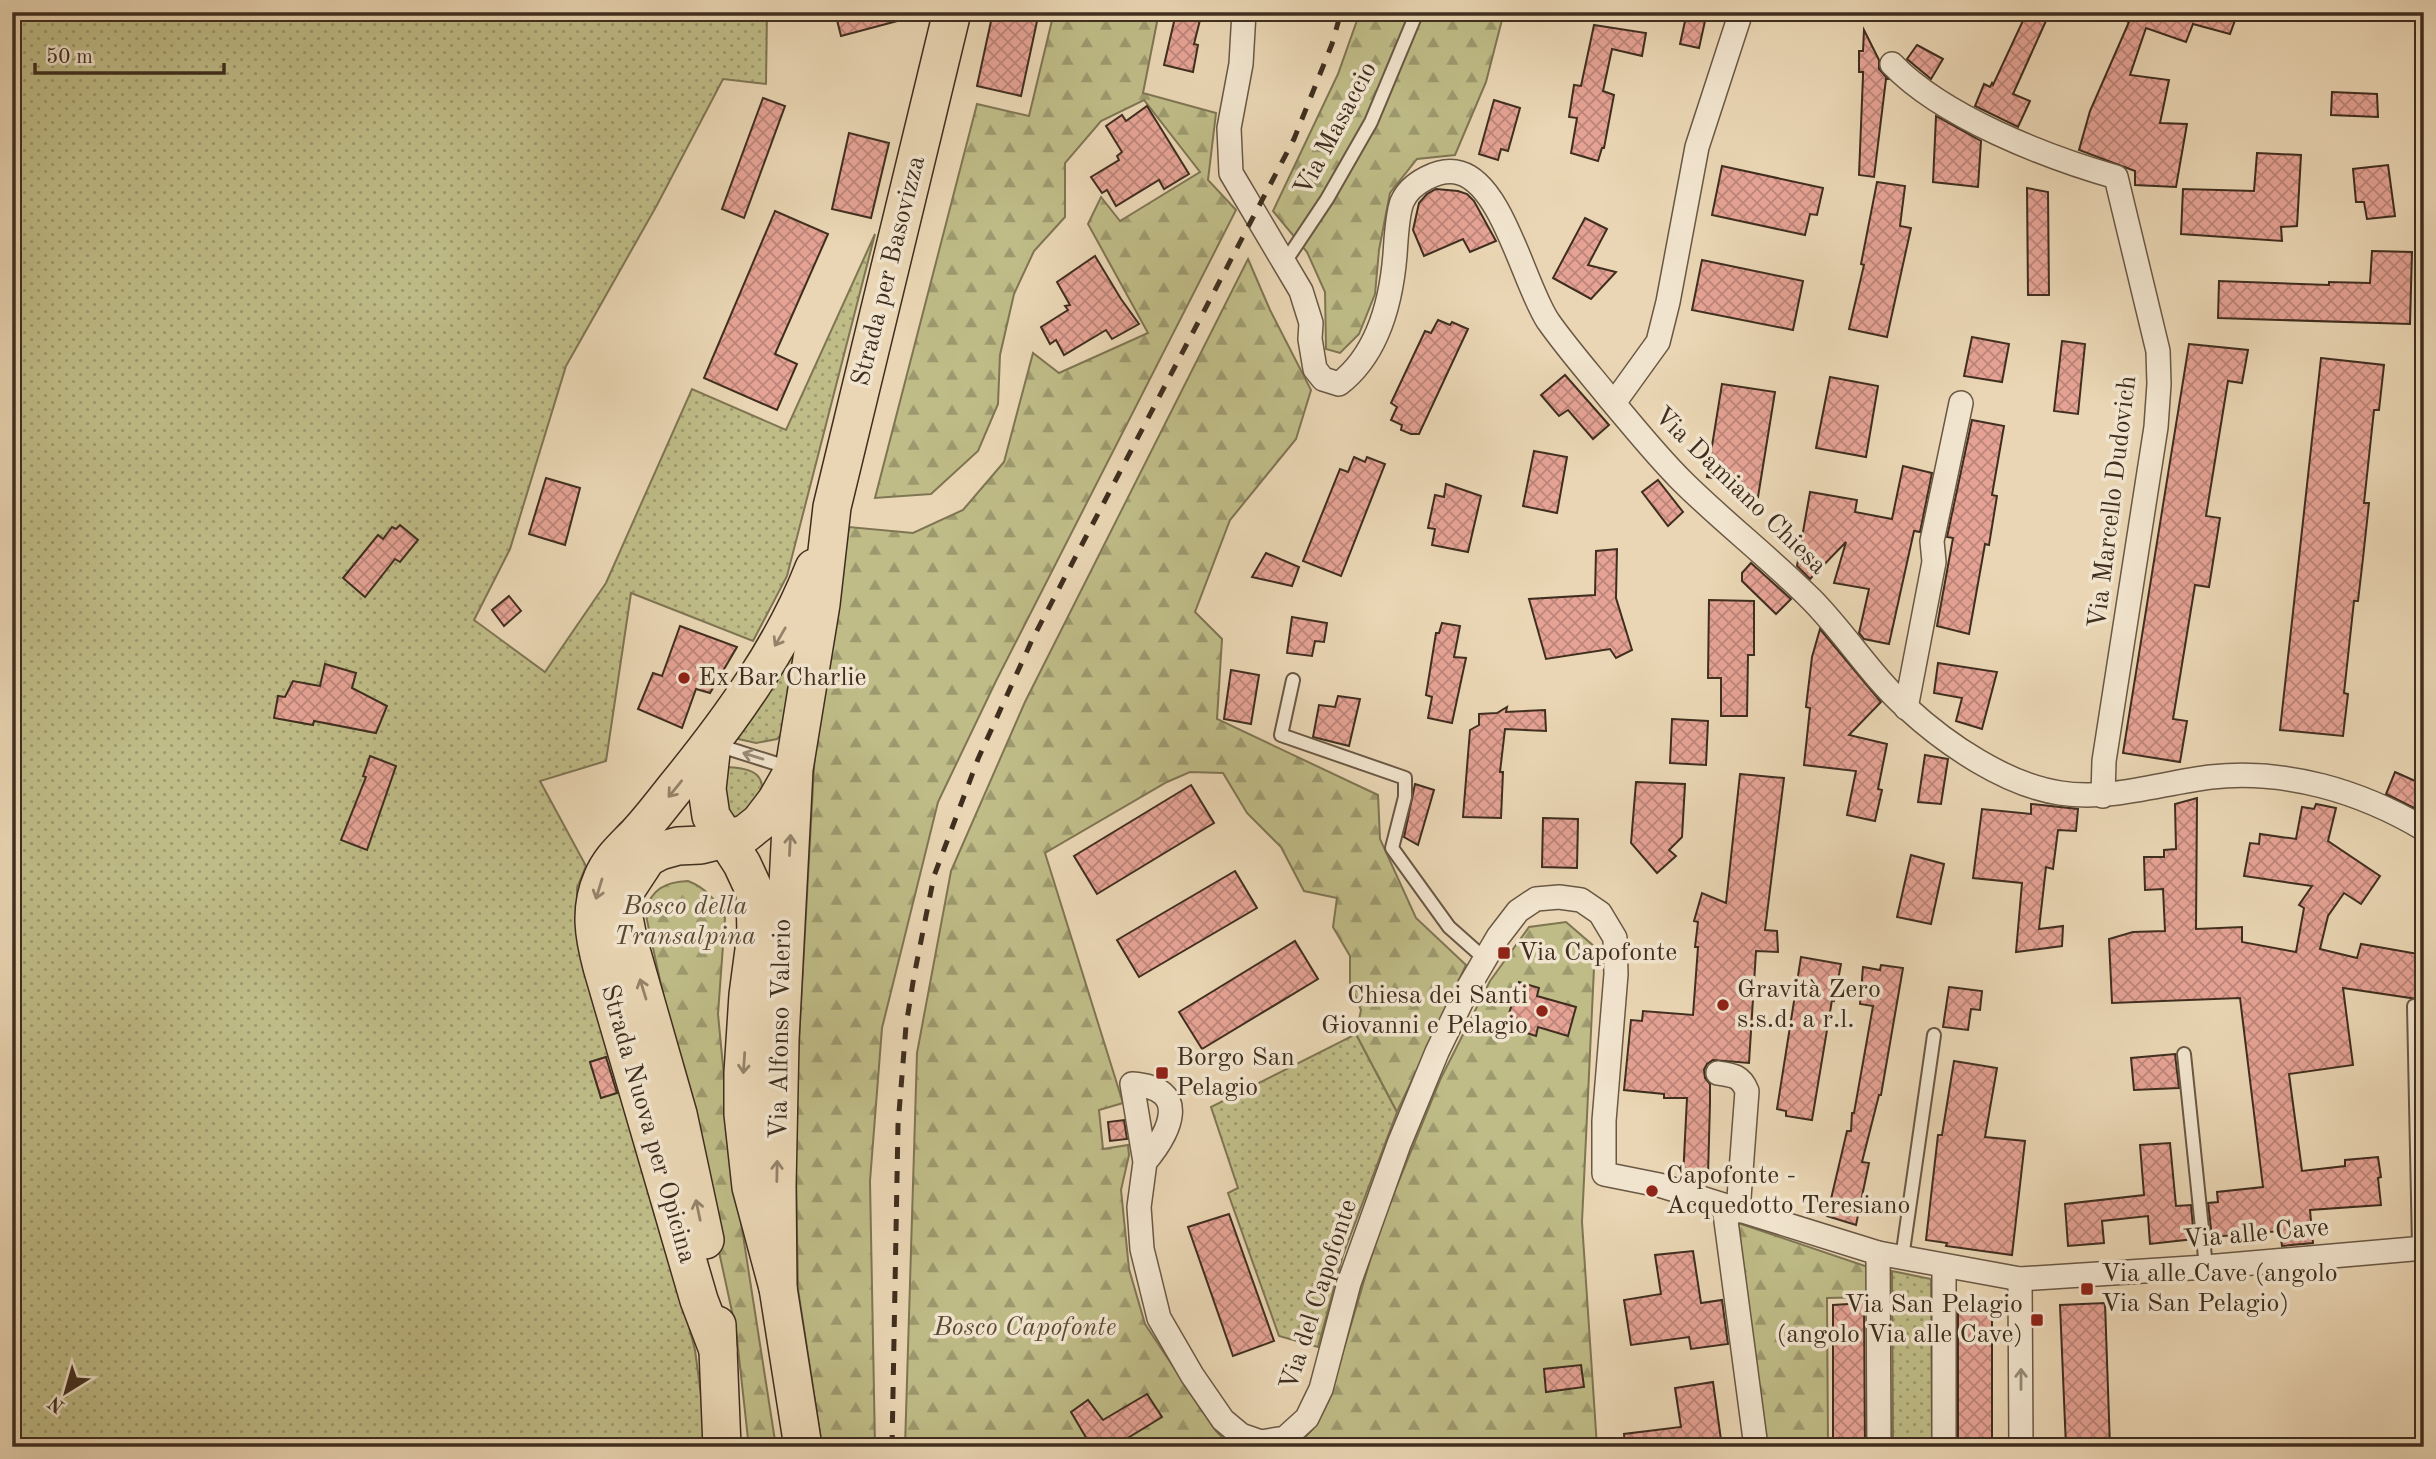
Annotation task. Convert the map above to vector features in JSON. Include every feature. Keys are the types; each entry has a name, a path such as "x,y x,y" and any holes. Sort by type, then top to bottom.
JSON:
{"main road":[{"name":"Strada per Basovizza","path":"637,834 712,744 782,635 804,593 828,531 952,12"},
{"name":"Strada per Basovizza","path":"787,914 794,769 821,604 828,531"},
{"name":"Strada per Basovizza","path":"712,744 707,789 711,816 724,839 745,834 760,822 776,801 794,769"},
{"path":"637,834 664,827 688,826 724,839"},
{"name":"Strada Nuova per Opicina","path":"637,834 615,855 601,879 593,909 594,937 691,1275 718,1350"},
{"name":"Strada Nuova per Opicina","path":"722,1447 717,1300 678,1114 629,943 623,913 624,893 647,858 678,846 700,845 724,839"},
{"name":"Via Alfonso Valerio","path":"724,839 751,852 768,871 787,914 777,1186 778,1288"},
{"name":"Via Alfonso Valerio","path":"724,839 743,864 755,892 756,935 748,995 743,1114 751,1187 778,1288 803,1447"},
{"path":"638,870 661,863 683,861 702,865 730,884 739,901 747,931 748,995"}],"street":[{"name":"Via Damiano Chiesa","path":"1244,12 1241,64 1229,128 1231,173 1301,291 1311,323 1310,339 1315,369 1323,379 1339,384 1353,374 1378,331 1390,299 1402,202 1415,185 1436,174 1457,171 1478,182 1507,232 1545,316 1614,403 1680,478 1822,610 1906,708 1939,733 2006,776 2059,793 2103,796 2216,777 2260,777 2318,784 2351,793 2424,829"},
{"path":"1614,403 1658,342 1697,148 1741,12"},
{"name":"Via Marcello Dudovich","path":"1892,64 1905,78 1973,120 2063,162 2116,177 2158,351 2159,384 2152,452 2104,761 2103,796"},
{"path":"1906,708 1934,562 1932,541 1961,403"},
{"name":"Via del Capofonte","path":"1145,1162 1139,1207 1142,1249 1159,1318 1192,1375 1223,1420 1241,1434 1261,1442 1285,1438 1307,1418 1321,1390 1349,1283 1399,1144 1437,1052 1485,959 1518,911 1536,898 1581,900 1600,913 1615,938 1616,974 1604,1121 1604,1174"},
{"path":"1718,1073 1735,1076 1743,1082 1747,1091 1731,1209 1756,1447"},
{"name":"Via alle Cave","path":"1604,1174 1659,1185 1878,1253 2020,1279 2206,1267 2422,1248"},
{"path":"1878,1253 1879,1447"},
{"path":"1944,1266 1944,1447"},
{"path":"2020,1279 2021,1447"}],"lane":[{"name":"Via Masaccio","path":"1285,262 1371,122 1417,12"},
{"path":"1293,680 1281,735 1405,778 1405,797 1392,848 1449,928 1485,959"},
{"path":"712,744 794,769"},
{"path":"2414,1006 2422,1248"},
{"path":"1902,1258 1934,1035"},
{"path":"2184,1054 2206,1267"}],"green space":[{"path":"12,12 767,12 766,84 723,79 657,205 566,366 510,549 474,620 545,672 606,583 692,389 786,430 875,234 787,576 753,641 631,593 606,761 540,781 586,866 577,888 577,917 616,1054 590,1062 601,1098 627,1089 695,1350 708,1447 12,1447"},
{"name":"Bosco Capofonte","path":"1054,12 1159,12 1143,93 1216,113 1208,180 1236,210 996,681 938,802 882,1028 870,1181 875,1447 822,1447 798,1289 795,1114 815,750 849,527 913,533 963,510 1004,462 1033,353 1059,373 1148,333 1088,224 1101,197 1120,221 1200,172 1144,100 1101,121 1065,163 1065,217 1034,251 1014,294 1000,355 998,404 978,451 931,494 875,498 977,104 1029,116"},
{"path":"1360,12 1504,12 1486,82 1455,155 1417,159 1390,193 1379,250 1375,294 1359,334 1340,353 1326,349 1325,292 1307,252 1273,211 1338,74"},
{"name":"Bosco Capofonte","path":"1248,259 1270,310 1311,390 1296,439 1230,520 1195,612 1222,639 1217,719 1378,795 1380,839 1416,918 1466,965 1397,1112 1356,1034 1361,1010 1350,983 1350,956 1333,927 1337,898 1304,891 1281,847 1247,813 1223,773 1190,772 1167,782 1045,853 1123,1103 1099,1110 1103,1149 1128,1145 1129,1155 1121,1190 1129,1269 1145,1324 1216,1431 1232,1447 905,1447 917,1053 951,871 1025,702"},
{"path":"802,632 786,729 777,739 756,743 734,738"},
{"path":"722,767 751,771 761,781 762,789 756,811 729,820"},
{"name":"Bosco della Transalpina","path":"688,881 710,895 725,918 718,1014 733,1171 776,1447 746,1447 748,1439 736,1330 645,911 651,897 660,888"},
{"path":"1566,922 1595,947 1582,1222 1597,1447 1296,1447 1313,1429 1328,1402 1380,1227 1440,1080 1490,981 1529,927"},
{"path":"1356,1034 1397,1112 1343,1255 1318,1347 1279,1336 1228,1193 1238,1188 1211,1107"},
{"path":"1738,1223 1868,1267 1869,1297 1827,1298 1828,1447 1767,1447"},
{"path":"1892,1271 1931,1279 1932,1447 1893,1447"}],"building":[{"path":"835,12 904,12 905,19 841,36"},
{"path":"993,12 1039,12 1021,96 977,86"},
{"path":"1687,12 1707,12 1699,48 1680,44"},
{"path":"2027,12 2050,12 2013,94 2030,101 2018,127 1975,106 1984,84 1990,87 1992,83 1993,85"},
{"path":"2110,12 2238,12 2230,34 2193,24 2186,42 2146,28 2130,75 2169,80 2160,123 2187,124 2176,187 2135,185 2135,171 2079,150 2090,111 2129,22 2110,15"},
{"path":"1176,13 1201,16 1194,44 1198,45 1193,72 1164,65"},
{"path":"1594,25 1646,33 1642,56 1612,49 1603,91 1614,95 1604,148 1598,161 1571,153 1577,118 1569,117 1574,85 1581,86"},
{"path":"1864,30 1879,60 1879,69 1888,79 1874,177 1859,175 1863,72 1859,72 1859,51 1863,51"},
{"path":"1917,45 1943,59 1931,79 1907,59"},
{"path":"2332,92 2377,94 2378,117 2331,115"},
{"path":"763,98 785,106 744,218 722,209"},
{"path":"1494,100 1520,108 1508,151 1501,149 1498,160 1479,154"},
{"path":"1147,106 1189,174 1164,189 1159,180 1116,206 1107,190 1102,193 1091,177 1119,160 1117,156 1122,152 1106,126 1122,115 1126,121"},
{"path":"1936,116 1981,141 1978,187 1933,182"},
{"path":"849,133 889,143 871,218 832,209"},
{"path":"2257,153 2301,155 2297,226 2281,227 2282,241 2181,234 2183,189 2254,191"},
{"path":"2388,165 2395,216 2367,219 2364,202 2356,202 2353,169"},
{"path":"1722,166 1823,188 1817,215 1810,214 1805,235 1712,215"},
{"path":"1877,182 1905,186 1900,226 1911,228 1887,337 1849,329 1864,265 1861,264"},
{"path":"2027,188 2048,192 2049,295 2028,295"},
{"path":"1436,189 1467,194 1474,201 1496,241 1470,252 1463,239 1424,256 1413,230 1419,203"},
{"path":"775,211 828,234 775,354 797,364 777,410 704,378"},
{"path":"1585,218 1607,229 1588,265 1616,272 1591,299 1553,278"},
{"path":"2372,251 2412,252 2410,324 2218,318 2219,281 2329,285 2329,282 2370,283"},
{"path":"1095,256 1139,324 1112,339 1106,330 1064,355 1056,340 1050,344 1041,327 1068,310 1065,306 1070,305 1057,282"},
{"path":"1702,260 1803,281 1793,330 1692,310"},
{"path":"1438,320 1450,325 1452,322 1468,329 1419,434 1411,434 1401,430 1402,425 1391,420 1397,407 1391,403 1425,331 1431,333"},
{"path":"1972,337 2009,344 2002,382 1964,376"},
{"path":"2062,341 2085,344 2078,414 2054,411"},
{"path":"2189,344 2248,350 2242,383 2228,381 2206,516 2220,518 2209,587 2195,585 2173,719 2187,721 2180,762 2123,753"},
{"path":"2321,358 2384,365 2379,410 2374,410 2364,503 2369,503 2358,601 2354,601 2344,693 2348,694 2343,736 2280,730"},
{"path":"1565,375 1609,425 1593,439 1568,410 1559,416 1541,395"},
{"path":"1830,377 1878,386 1866,457 1816,448"},
{"path":"1722,384 1775,392 1758,497 1728,492 1729,481 1707,477"},
{"path":"1972,420 2004,426 1992,495 1997,496 1989,545 1985,544 1969,634 1937,626 1953,538 1947,537"},
{"path":"1534,451 1567,457 1557,513 1523,506"},
{"path":"1354,457 1365,462 1367,457 1385,464 1341,576 1303,561 1340,469 1348,472"},
{"path":"1903,466 1932,473 1920,532 1914,531 1889,644 1864,639 1859,633 1869,589 1834,583 1846,542 1810,579 1797,566 1810,492 1857,500 1855,512 1892,519"},
{"path":"546,478 580,488 565,545 529,534"},
{"path":"1658,480 1683,512 1668,526 1642,492"},
{"path":"1446,484 1481,496 1468,552 1432,545 1435,529 1428,528 1435,495 1444,497"},
{"path":"400,525 418,540 400,562 395,559 365,597 343,578 378,535 383,539 392,527 396,529"},
{"path":"1617,549 1616,598 1632,650 1616,658 1610,649 1546,659 1529,599 1595,595 1596,551"},
{"path":"1266,553 1299,567 1292,586 1252,577"},
{"path":"1751,563 1791,599 1776,614 1742,581 1742,573"},
{"path":"509,596 521,611 504,626 492,610"},
{"path":"1709,600 1754,601 1754,655 1748,655 1747,716 1721,716 1721,678 1708,678"},
{"path":"1292,617 1327,623 1324,642 1315,641 1312,656 1287,653"},
{"path":"1442,623 1460,626 1454,657 1466,658 1452,723 1428,718 1432,697 1426,695 1436,633 1439,633"},
{"name":"Ex Bar Charlie","path":"680,626 737,647 710,693 696,689 682,728 638,709 653,673 662,676"},
{"path":"1820,629 1881,702 1849,735 1887,744 1878,789 1882,790 1875,821 1847,815 1856,771 1804,765 1810,708 1806,707 1812,657"},
{"path":"1938,663 1997,672 1982,729 1956,721 1962,698 1934,693"},
{"path":"325,664 356,673 352,688 387,706 376,733 314,721 313,725 274,718 278,696 285,697 293,681 320,686"},
{"path":"1231,670 1259,675 1251,724 1224,719"},
{"path":"1338,696 1360,699 1349,746 1313,737 1319,705 1335,707"},
{"path":"1507,707 1506,712 1545,710 1546,731 1505,729 1500,772 1503,772 1501,818 1463,817 1470,730 1479,725 1479,714 1497,713"},
{"path":"1672,719 1708,721 1706,765 1670,763"},
{"path":"1925,755 1948,759 1941,804 1918,802"},
{"path":"370,756 396,766 367,850 341,840 366,777 363,776"},
{"path":"2395,772 2424,785 2424,813 2386,794"},
{"path":"1740,774 1784,778 1765,930 1777,931 1778,952 1756,951 1749,1063 1713,1060 1704,1070 1705,1078 1710,1084 1706,1185 1683,1178 1687,1098 1664,1098 1664,1094 1624,1090 1631,1020 1642,1021 1643,1011 1693,1015 1698,947 1695,947 1698,922 1694,921 1702,893 1726,903"},
{"path":"1636,782 1685,784 1682,837 1669,850 1676,856 1657,873 1631,843"},
{"path":"1415,784 1434,790 1418,845 1404,837"},
{"path":"1191,785 1214,823 1097,894 1074,856"},
{"path":"2197,798 2196,929 2242,927 2242,942 2296,952 2304,908 2299,905 2312,886 2244,876 2250,843 2259,844 2260,834 2296,839 2302,807 2314,809 2316,804 2336,808 2328,841 2380,876 2361,904 2344,893 2328,916 2320,949 2357,958 2361,944 2424,955 2424,1000 2343,988 2353,1065 2289,1074 2302,1171 2345,1166 2345,1160 2378,1157 2381,1177 2378,1178 2381,1205 2310,1210 2313,1243 2282,1246 2280,1231 2212,1237 2208,1203 2218,1202 2217,1192 2263,1187 2240,998 2112,1003 2109,939 2133,932 2165,931 2163,889 2145,890 2144,857 2164,857 2164,850 2176,849 2175,804"},
{"path":"2031,804 2078,809 2076,831 2058,830 2053,869 2046,867 2039,929 2063,926 2062,946 2016,952 2022,883 1973,878 1982,809 2031,814"},
{"path":"1543,818 1578,819 1577,868 1542,867"},
{"path":"1911,855 1944,864 1931,924 1897,917"},
{"path":"1235,871 1257,908 1139,977 1117,940"},
{"path":"1295,941 1318,979 1202,1049 1179,1012"},
{"path":"1801,957 1841,964 1834,1001 1832,1000 1812,1120 1786,1116 1786,1111 1777,1109"},
{"path":"1881,965 1903,968 1881,1095 1862,1162 1869,1163 1856,1225 1827,1216 1847,1131 1851,1131 1852,1113 1873,1006 1860,1004 1863,967 1880,970"},
{"name":"Chiesa dei Santi Giovanni e Pelagio","path":"1519,982 1539,988 1537,996 1576,1007 1568,1036 1538,1027 1536,1036 1505,1026"},
{"path":"1949,987 1982,991 1980,1010 1971,1009 1968,1030 1943,1027"},
{"path":"2175,1054 2179,1088 2134,1090 2131,1058"},
{"path":"606,1057 617,1093 601,1098 590,1062"},
{"path":"1954,1061 1997,1068 1985,1137 2025,1141 2012,1255 1946,1246 1947,1243 1926,1240 1938,1135 1942,1135"},
{"path":"1124,1120 1127,1139 1110,1141 1108,1122"},
{"path":"2170,1143 2176,1206 2191,1205 2194,1239 2150,1244 2148,1216 2102,1221 2104,1243 2068,1246 2065,1204 2144,1195 2140,1145"},
{"path":"1229,1214 1274,1341 1233,1356 1188,1227"},
{"path":"1693,1251 1701,1303 1722,1300 1728,1344 1691,1349 1689,1337 1631,1345 1624,1300 1661,1294 1655,1255"},
{"path":"1992,1302 1992,1447 1958,1447 1958,1304"},
{"path":"1864,1303 1865,1447 1833,1447 1833,1305"},
{"path":"2105,1303 2110,1447 2066,1447 2060,1305"},
{"path":"1581,1365 1584,1387 1546,1392 1544,1369"},
{"path":"1713,1382 1722,1447 1625,1447 1624,1434 1681,1427 1675,1388"},
{"path":"1147,1394 1162,1417 1113,1447 1098,1447 1092,1439 1088,1441 1071,1412 1088,1400 1103,1420"}],"railway":[{"path":"892,1447 898,1125 906,1026 934,876 978,759 1032,640 1294,139 1332,44 1341,12"}],"place":[{"name":"Ex Bar Charlie","path":"684,678"},
{"name":"Via Capofonte","path":"1504,953"},
{"name":"Gravità Zero s.s.d. a r.l.","path":"1723,1005"},
{"name":"Chiesa dei Santi Giovanni e Pelagio","path":"1542,1011"},
{"name":"Borgo San Pelagio","path":"1162,1073"},
{"name":"Capofonte - Acquedotto Teresiano","path":"1652,1191"},
{"name":"Via alle Cave (angolo Via San Pelagio)","path":"2087,1289"},
{"name":"Via San Pelagio (angolo Via alle Cave)","path":"2037,1320"}]}
